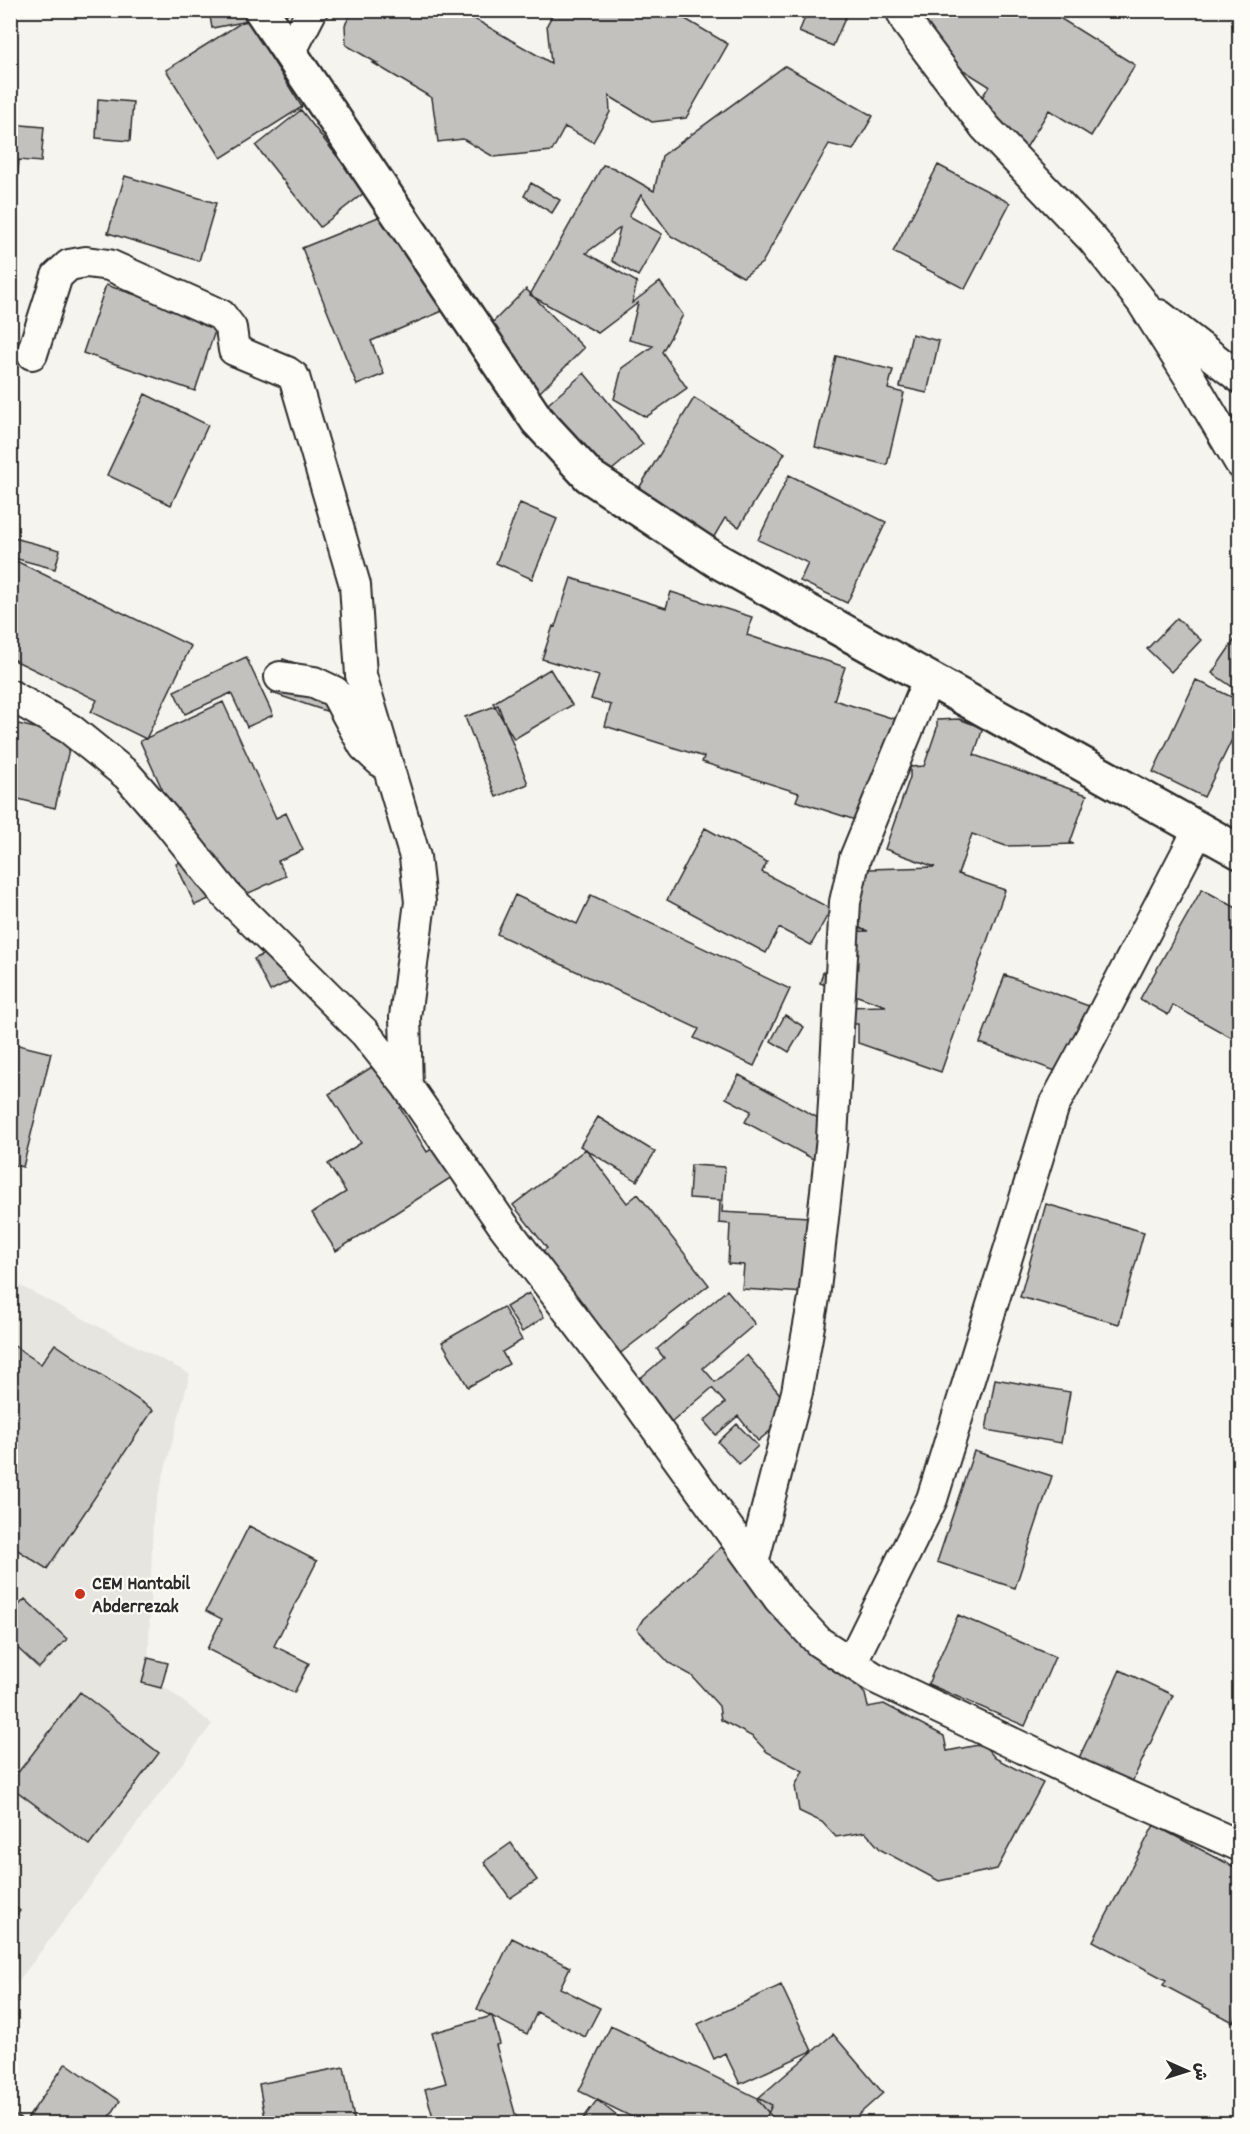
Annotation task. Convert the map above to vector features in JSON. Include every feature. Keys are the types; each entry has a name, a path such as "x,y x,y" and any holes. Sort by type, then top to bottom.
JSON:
{"main road":[{"path":"261,10 537,420 590,476 716,560 1239,852"}],"street":[{"path":"290,53 312,10"},
{"path":"901,10 907,23 985,127 1093,240 1142,302 1192,381 1239,463"},
{"path":"32,354 57,276 69,265 86,262 109,265 220,315 231,328 234,350 294,377 355,585 361,675 415,856 420,902 405,1017 407,1086"},
{"path":"1142,302 1239,378"},
{"path":"280,677 314,682 335,692 364,746 389,769"},
{"path":"753,1563 797,1392 814,1298 832,1138 845,902 855,858 928,678"},
{"path":"10,695 70,729 127,775 227,896 364,1033 407,1086 503,1225 633,1396 778,1599 819,1642 873,1677 1052,1762 1239,1846"},
{"path":"851,1663 932,1499 1054,1105 1199,829"}],"shaded area":[{"name":"CEM Hantabil Abderrezak","path":"11,1281 190,1374 153,1515 148,1674 212,1724 11,1991"}],"building":[{"path":"209,10 290,10 291,13 212,28"},
{"path":"353,10 480,10 464,13 551,63 547,25 555,10 670,10 728,44 686,118 652,122 609,96 610,112 593,142 565,127 552,151 494,157 463,139 438,142 432,98 346,45 345,25"},
{"path":"808,10 833,10 846,16 833,46 799,32"},
{"path":"918,10 1047,10 1135,65 1091,136 1049,110 1026,148 972,114 989,86 904,33"},
{"path":"247,19 302,107 221,158 166,70"},
{"path":"785,66 873,116 853,150 829,144 762,263 743,277 671,236 641,195 629,216 662,234 638,276 612,261 620,228 586,253 637,282 632,303 660,282 683,315 662,352 687,388 646,417 614,399 622,368 653,346 629,340 638,303 598,333 530,295 603,165 614,168 654,191 662,156"},
{"path":"98,99 133,102 130,141 96,138"},
{"path":"301,110 365,192 320,227 256,146"},
{"path":"10,124 44,127 41,162 19,160 13,228 10,228"},
{"path":"938,165 1010,203 965,289 893,252"},
{"path":"125,176 216,203 199,261 108,233"},
{"path":"531,183 560,200 552,213 524,196"},
{"path":"398,209 445,310 371,341 384,374 357,385 302,248"},
{"path":"106,285 181,310 217,325 195,391 83,353"},
{"path":"526,289 584,348 540,392 482,333"},
{"path":"912,334 939,341 927,393 900,387"},
{"path":"836,356 893,370 888,389 904,393 887,465 815,447"},
{"path":"584,373 643,444 606,475 548,404"},
{"path":"145,394 208,425 171,505 107,475"},
{"path":"694,398 785,453 739,527 725,518 709,545 633,498"},
{"path":"789,475 886,522 847,603 800,581 808,563 758,540"},
{"path":"520,503 557,519 532,579 496,563"},
{"path":"10,537 60,550 55,569 10,557"},
{"path":"10,558 191,646 146,739 91,712 97,700 10,658"},
{"path":"571,578 666,608 671,592 752,617 747,635 845,667 834,700 901,721 868,824 796,801 799,793 702,762 704,757 605,726 611,705 591,699 599,676 542,659"},
{"path":"1177,618 1201,640 1171,672 1147,649"},
{"path":"1240,632 1240,692 1212,673"},
{"path":"246,657 273,715 247,727 231,693 185,714 174,691"},
{"path":"283,659 337,677 326,711 272,693"},
{"path":"550,669 572,705 514,739 493,703"},
{"path":"1196,680 1240,701 1240,723 1204,797 1153,772"},
{"path":"223,702 276,818 286,813 303,850 278,861 286,876 238,898 234,888 195,905 176,864 193,856 140,741"},
{"path":"498,705 528,784 496,797 465,717"},
{"path":"959,719 983,728 974,755 1087,795 1070,843 1074,844 1006,846 972,834 958,874 1005,890 941,1072 858,1043 858,1024 842,1024 842,1007 886,1006 820,983 823,972 840,978 839,932 868,931 837,920 836,870 935,867 885,849 910,777 910,767 924,766 937,728 937,720"},
{"path":"10,722 72,737 55,808 10,797"},
{"path":"1240,784 1240,802 1231,796"},
{"path":"705,828 767,862 762,872 831,909 811,945 779,928 766,953 667,900"},
{"path":"1202,889 1240,910 1240,1024 1232,1038 1173,1005 1168,1015 1140,999"},
{"path":"515,895 577,924 591,895 790,989 754,1066 694,1038 699,1029 497,934"},
{"path":"280,946 296,978 270,991 254,959"},
{"path":"1005,975 1094,1008 1069,1076 980,1043"},
{"path":"785,1015 804,1027 789,1052 771,1041"},
{"path":"10,1043 51,1053 23,1167 10,1164"},
{"path":"383,1060 409,1102 400,1108 427,1152 447,1139 466,1168 336,1251 312,1213 346,1192 328,1164 361,1143 329,1094"},
{"path":"739,1075 842,1131 824,1165 745,1122 751,1111 726,1098"},
{"path":"598,1117 655,1152 637,1181 580,1146"},
{"path":"586,1149 627,1203 638,1194 709,1285 618,1355 539,1254 547,1248 513,1205"},
{"path":"691,1165 725,1167 722,1212 809,1217 805,1293 742,1289 744,1265 728,1264 730,1224 719,1223 720,1200 689,1198"},
{"path":"1046,1204 1144,1232 1119,1324 1020,1297"},
{"path":"727,1290 755,1324 703,1368 715,1382 747,1355 794,1411 758,1441 738,1416 716,1435 704,1421 725,1403 712,1388 672,1422 638,1380 664,1358 657,1349"},
{"path":"529,1293 544,1317 522,1332 506,1307"},
{"path":"503,1307 522,1340 502,1352 509,1364 468,1387 442,1342"},
{"path":"10,1343 41,1364 55,1344 153,1410 47,1569 10,1545"},
{"path":"995,1379 1070,1392 1061,1443 986,1430"},
{"path":"737,1424 758,1446 739,1464 718,1442"},
{"path":"974,1451 1052,1476 1015,1588 937,1562"},
{"path":"249,1526 317,1561 274,1646 309,1663 294,1693 207,1649 222,1619 206,1611"},
{"path":"728,1541 865,1694 868,1707 884,1704 944,1736 947,1751 983,1744 995,1758 1043,1783 997,1869 939,1881 881,1850 865,1832 836,1837 822,1822 799,1811 795,1786 803,1771 767,1752 753,1737 721,1720 719,1706 691,1675 669,1663 637,1629 643,1619"},
{"path":"25,1599 67,1639 39,1668 10,1641 10,1614"},
{"path":"958,1615 1055,1657 1025,1726 928,1684"},
{"path":"148,1658 168,1663 161,1688 142,1683"},
{"path":"1120,1670 1173,1695 1132,1782 1079,1758"},
{"path":"80,1692 159,1753 89,1845 10,1786"},
{"path":"1154,1825 1240,1870 1240,2010 1233,2022 1163,1985 1166,1980 1093,1941"},
{"path":"511,1843 537,1880 510,1898 484,1862"},
{"path":"10,1903 20,1911 10,1924"},
{"path":"512,1938 570,1967 560,1988 600,2008 585,2037 537,2012 527,2034 477,2009"},
{"path":"781,1985 812,2051 740,2084 725,2053 714,2059 698,2024"},
{"path":"492,2016 500,2044 496,2045 518,2124 435,2124 425,2089 446,2083 432,2033"},
{"path":"611,2026 772,2105 763,2124 646,2124 579,2091"},
{"path":"833,2034 883,2093 848,2124 778,2124 757,2099"},
{"path":"66,2063 120,2101 105,2124 10,2124 10,2112 25,2122"},
{"path":"344,2067 355,2124 266,2124 259,2084"},
{"path":"597,2100 627,2124 579,2124"}],"place":[{"name":"CEM Hantabil Abderrezak","path":"80,1594"}]}
